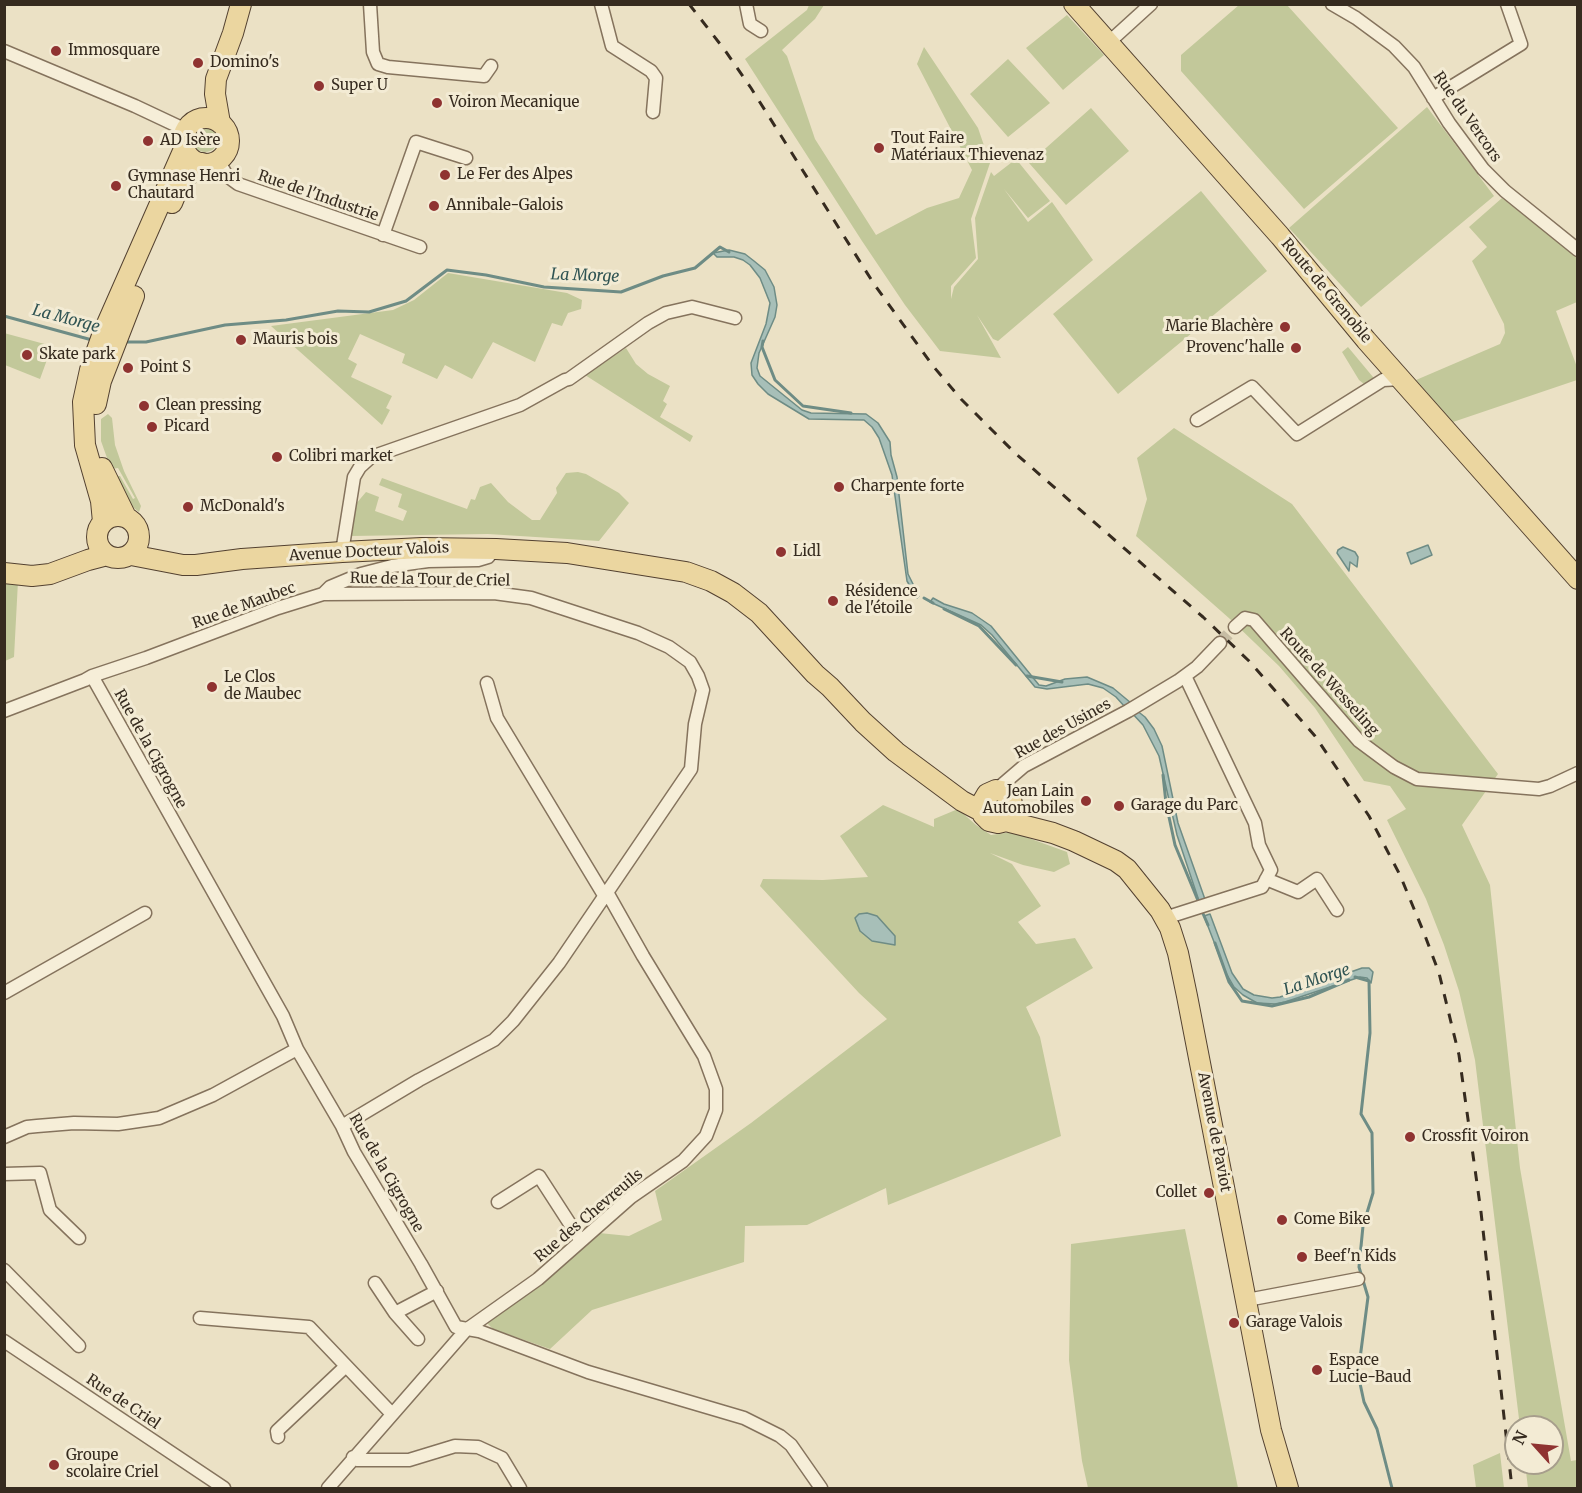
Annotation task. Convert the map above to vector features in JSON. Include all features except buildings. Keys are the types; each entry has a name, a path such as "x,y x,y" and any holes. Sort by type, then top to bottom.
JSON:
{"main road":[{"path":"140,533 138,546 131,555 123,558 107,555 98,544 101,501 87,453 83,402 189,132 202,110 209,64 233,4"},
{"path":"220,123 215,94 216,79 241,4"},
{"name":"Route de Grenoble","path":"1074,4 1107,44 1280,236 1401,379 1578,579"},
{"path":"126,517 108,482 97,453 93,427 96,395 108,341 177,191 188,176 226,152 229,142 226,131 220,123 213,119 189,132"},
{"path":"189,132 191,158 210,161"},
{"path":"4,564 21,567 54,565 80,552 110,517 118,515 133,521 140,533 157,551 172,562"},
{"name":"Avenue Docteur Valois","path":"131,555 196,565 242,559 422,548 567,553 613,550 659,553 692,559 740,585 765,606 816,662 830,687 896,752 962,801 999,803"},
{"path":"4,573 25,576 50,574 107,555"},
{"name":"Avenue de Paviot","path":"999,803 1053,833 1116,861 1127,869 1140,884 1165,918 1178,953 1271,1430 1288,1488"}],"street":[{"path":"370,4 373,52 378,64 388,67 483,76 491,66"},
{"path":"601,4 612,46 651,71 656,78 653,112"},
{"path":"746,4 750,24 761,31"},
{"path":"1107,44 1150,4"},
{"name":"Rue du Vercors","path":"1332,4 1394,45 1414,68 1484,170 1505,191 1578,250"},
{"path":"1433,98 1521,44 1507,4"},
{"path":"4,51 189,132"},
{"path":"383,235 416,142 466,158"},
{"name":"Rue de l'Industrie","path":"210,161 238,184 420,247"},
{"path":"342,552 354,477 360,467 371,458 520,405 565,380 569,380 648,323 666,313 692,307 735,318"},
{"path":"1197,420 1252,387 1298,434 1383,380 1401,379"},
{"name":"Rue de Maubec","path":"4,711 92,676 158,654 278,608 323,594 330,587 361,574 392,566 428,561 478,560 488,557 496,549"},
{"name":"Rue de la Tour de Criel","path":"323,594 494,593 531,598 638,633 669,646 690,662 703,690 695,724 691,769 559,963 502,1034 342,1126"},
{"name":"Route de Wesseling","path":"1235,627 1245,618 1254,620 1359,741 1394,767 1418,779 1539,789 1578,773"},
{"path":"1165,918 1262,887 1271,870 1258,845 1256,823 1185,676 1220,643"},
{"name":"Rue de la Cigrogne","path":"92,676 283,1016 297,1049 342,1126 354,1152 456,1327 466,1330"},
{"name":"Rue des Usines","path":"999,803 1014,775 1024,766 1132,709 1185,676"},
{"path":"487,683 497,718 606,895"},
{"path":"1266,879 1298,892 1317,879 1337,910"},
{"name":"Rue des Chevreuils","path":"328,1488 466,1330 538,1279 631,1197 683,1161 706,1136 716,1110 716,1089 704,1056 606,895"},
{"path":"4,993 145,913"},
{"path":"4,1137 27,1127 74,1123 118,1124 159,1118 213,1095 297,1049"},
{"path":"4,1174 40,1173 50,1210 79,1238"},
{"path":"498,1202 539,1176 581,1241"},
{"path":"4,1270 79,1346"},
{"path":"1247,1300 1358,1278"},
{"path":"375,1283 395,1313 418,1339"},
{"path":"395,1313 437,1291"},
{"path":"200,1318 309,1326 392,1414"},
{"path":"466,1330 479,1331 588,1372 744,1418 791,1444 821,1488"},
{"name":"Rue de Criel","path":"4,1341 224,1488"},
{"path":"278,1437 277,1431 346,1366"},
{"path":"353,1457 358,1460 409,1460 455,1446 478,1447 502,1458 520,1488"}],"green space":[{"path":"809,5 824,5 815,19 782,50 787,56 815,139 876,235 927,208 959,198 972,170 917,64 924,47 978,128 990,163 971,219 976,258 951,286 951,299 954,287 978,259 975,218 991,172 994,176 1016,159 1050,201 1028,218 1004,189 1028,222 1052,202 1093,260 998,341 993,339 977,315 1001,358 940,351 905,305 862,241 745,59 807,10"},
{"path":"1239,5 1287,5 1398,128 1304,209 1181,71 1181,55"},
{"path":"1067,15 1104,55 1063,90 1026,48"},
{"path":"1008,59 1050,103 1008,137 970,94"},
{"path":"1427,107 1494,196 1361,307 1289,228"},
{"path":"1091,108 1129,151 1066,205 1029,163"},
{"path":"205,126 214,130 218,139 214,148 205,152 196,148 192,139 196,130"},
{"path":"1201,191 1267,271 1118,394 1053,314"},
{"path":"1502,198 1577,257 1577,302 1556,311 1577,367 1577,380 1453,422 1416,380 1500,344 1505,333 1504,324 1472,261 1487,247 1469,227"},
{"path":"448,273 567,293 582,300 581,309 568,313 562,326 552,323 535,362 493,342 472,379 445,365 437,379 402,363 405,354 360,334 348,359 357,364 351,377 392,396 386,408 390,410 382,425 271,326 393,310 414,300"},
{"name":"Skate park","path":"4,333 52,346 40,379 5,365"},
{"path":"1348,347 1378,383 1369,388 1359,380 1342,352"},
{"path":"626,348 636,364 648,374 670,386 663,401 667,404 660,417 693,436 690,442 585,375"},
{"path":"108,414 112,418 115,445 124,471 141,506 139,512 130,505 113,476 120,476 133,499 135,498 118,468 111,469 101,441 101,419"},
{"path":"1174,428 1292,504 1498,774 1462,825 1490,885 1520,1168 1563,1415 1519,1415 1475,1060 1459,991 1444,945 1426,899 1387,820 1406,809 1390,786 1364,781 1315,708 1279,666 1230,619 1136,536 1147,499 1137,458"},
{"path":"566,473 586,474 619,493 629,503 599,541 488,534 350,536 355,505 366,492 379,497 375,511 403,521 407,511 398,507 402,494 379,485 382,478 467,509 471,499 475,500 480,487 491,483 508,502 532,520 540,520 557,493 556,488"},
{"path":"5,578 18,581 14,657 5,661"},
{"path":"883,805 934,827 934,819 958,809 991,835 1012,832 1067,852 1070,864 1054,872 1023,865 990,853 1012,864 1041,906 1018,922 1036,944 1075,938 1093,968 1026,1007 1040,1037 1061,1136 888,1205 886,1188 807,1225 745,1226 744,1262 592,1310 550,1349 493,1329 487,1323 599,1233 629,1236 662,1220 655,1191 751,1123 887,1019 859,993 760,886 763,879 823,880 868,877 840,836"},
{"path":"1185,1229 1238,1488 1088,1488 1082,1461 1069,1360 1071,1244"},
{"path":"1564,1421 1571,1461 1577,1460 1577,1488 1528,1488 1526,1475 1564,1475"},
{"path":"1500,1453 1504,1488 1476,1488 1473,1465"}],"water":[{"path":"729,250 745,254 765,270 774,287 777,305 775,317 759,353 757,368 760,376 802,410 811,413 866,414 878,423 890,442 897,477 908,574 919,596 917,598 907,581 892,475 879,438 864,420 809,419 768,394 758,384 752,375 751,363 766,324 770,303 760,278 750,265 734,257 717,257 713,253"},
{"path":"1428,545 1432,555 1411,564 1407,553"},
{"path":"1343,547 1355,552 1358,557 1357,567 1350,562 1349,571 1337,553"},
{"path":"933,598 972,613 991,626 1039,685 1046,686 1065,679 1087,677 1113,688 1131,703 1125,707 1103,688 1088,684 1047,689 1035,687 981,625 930,602"},
{"path":"1136,710 1154,729 1162,746 1178,823 1207,905 1201,907 1177,835 1159,756 1143,725 1131,712"},
{"path":"867,913 877,916 895,936 895,945 872,941 860,931 855,918 859,914"},
{"path":"1210,914 1232,973 1243,989 1254,995 1280,997 1362,968 1369,968 1373,972 1371,983 1367,978 1360,977 1285,1002 1257,1003 1234,987 1226,973 1204,916"}],"waterway":[{"name":"La Morge","path":"123,342 146,342 225,325 286,320 338,311 369,312 406,301 447,270 486,275 544,287 621,292 663,276 695,268 720,247 729,252"},
{"name":"La Morge","path":"4,316 92,340"},
{"name":"La Morge","path":"763,341 762,347 775,380 803,406 851,413"},
{"name":"La Morge","path":"924,598 933,603"},
{"name":"La Morge","path":"944,609 979,626 1016,665"},
{"name":"La Morge","path":"1027,676 1062,682"},
{"name":"La Morge","path":"1163,775 1175,845 1199,903"},
{"name":"La Morge","path":"1201,909 1208,925"},
{"name":"La Morge","path":"1215,943 1229,982 1242,1001 1272,1006 1309,997 1349,980"},
{"name":"La Morge","path":"1355,977 1369,981 1370,1033 1361,1114 1372,1133 1373,1193 1363,1226 1359,1267 1368,1297 1358,1374 1364,1402 1377,1429 1392,1488"}],"tunnel":[{"path":"1220,643 1235,627"}],"railway":[{"path":"689,4 751,88 874,284 933,366 961,399 1015,453 1203,617 1249,661 1315,736 1369,816 1400,875 1424,933 1439,973 1459,1055 1481,1212 1512,1488"}],"place":[{"name":"Immosquare","path":"56,51"},
{"name":"Domino's","path":"198,63"},
{"name":"Super U","path":"319,86"},
{"name":"Voiron Mecanique","path":"437,103"},
{"name":"AD Isère","path":"148,141"},
{"name":"Tout Faire Matériaux Thievenaz","path":"879,148"},
{"name":"Le Fer des Alpes","path":"445,175"},
{"name":"Gymnase Henri Chautard","path":"116,186"},
{"name":"Annibale-Galois","path":"434,206"},
{"name":"Marie Blachère","path":"1285,327"},
{"name":"Mauris bois","path":"241,340"},
{"name":"Provenc'halle","path":"1296,348"},
{"name":"Skate park","path":"27,355"},
{"name":"Point S","path":"128,368"},
{"name":"Clean pressing","path":"144,406"},
{"name":"Picard","path":"152,427"},
{"name":"Colibri market","path":"277,457"},
{"name":"Charpente forte","path":"839,487"},
{"name":"McDonald's","path":"188,507"},
{"name":"Lidl","path":"781,552"},
{"name":"Résidence de l'étoile","path":"833,601"},
{"name":"Le Clos de Maubec","path":"212,687"},
{"name":"Jean Lain Automobiles","path":"1086,801"},
{"name":"Garage du Parc","path":"1119,806"},
{"name":"Crossfit Voiron","path":"1410,1137"},
{"name":"Collet","path":"1209,1193"},
{"name":"Come Bike","path":"1282,1220"},
{"name":"Beef'n Kids","path":"1302,1257"},
{"name":"Garage Valois","path":"1234,1323"},
{"name":"Espace Lucie-Baud","path":"1317,1370"},
{"name":"Groupe scolaire Criel","path":"54,1465"}]}
